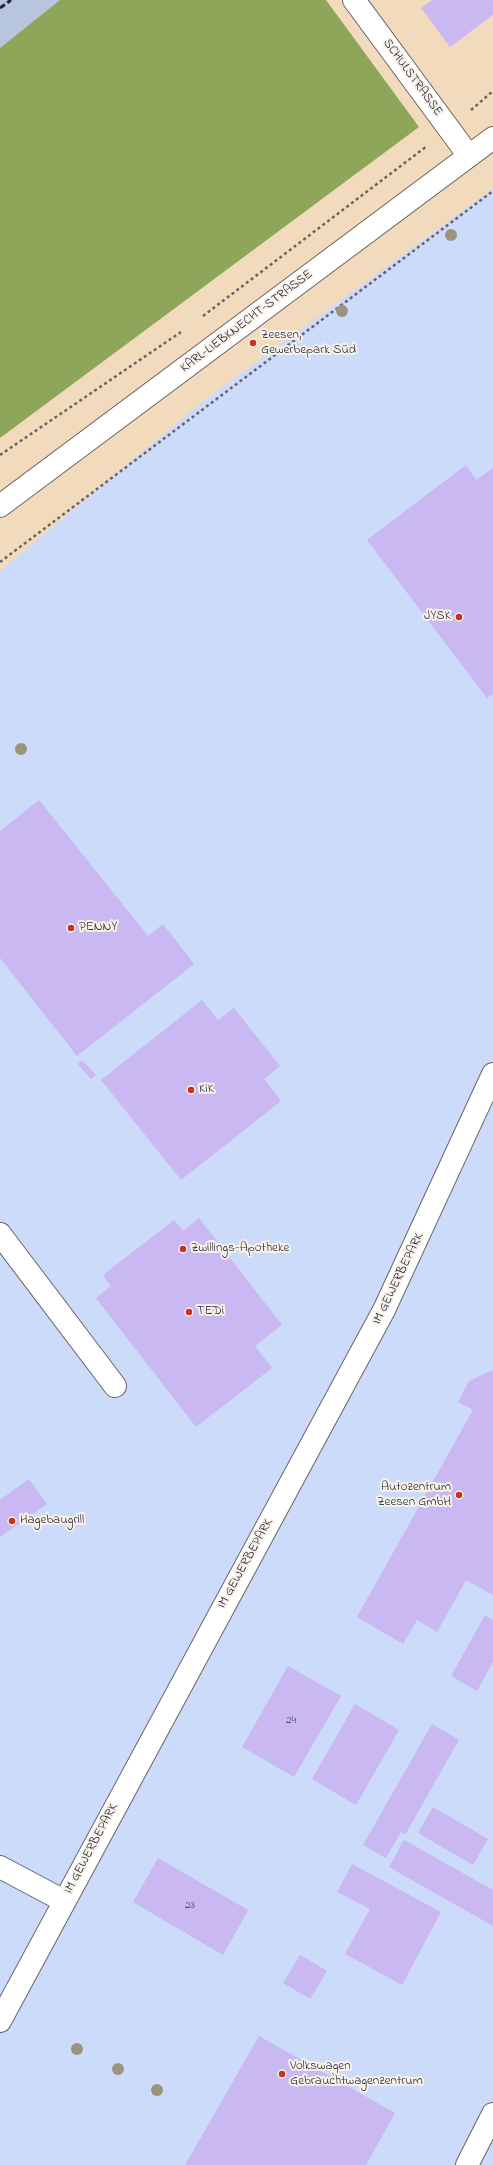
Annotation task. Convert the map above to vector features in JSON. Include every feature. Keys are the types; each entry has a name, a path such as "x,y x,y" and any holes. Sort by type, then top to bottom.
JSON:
{"street":[{"name":"SCHULSTRASSE","path":"354,0 469,156"},
{"name":"KARL-LIEBKNECHT-STRASSE","path":"0,506 493,138"},
{"name":"IM GEWERBEPARK","path":"0,2021 384,1310 487,1105 493,1074"},
{"path":"0,1234 115,1386"},
{"path":"0,1867 64,1901"},
{"path":"467,2165 493,2114"}],"path":[{"path":"201,317 391,174 449,128 493,90"},
{"path":"0,562 493,190"},
{"path":"0,455 184,330"}],"shaded area":[{"path":"0,0 60,0 0,48"},
{"path":"493,190 493,2165 0,2165 0,571 202,402"}],"green space":[{"path":"60,0 326,0 419,127 0,438 0,48"}],"building":[{"path":"432,0 493,0 493,15 450,47 421,8"},
{"name":"JYSK","path":"466,465 476,480 493,468 493,694 487,698 367,540"},
{"name":"PENNY","path":"39,800 148,936 163,924 194,964 77,1056 0,958 0,831"},
{"name":"KiK","path":"202,1000 218,1020 234,1008 280,1066 264,1079 281,1101 181,1180 101,1080"},
{"path":"82,1060 96,1075 91,1079 78,1064"},
{"name":"TEDi","path":"199,1218 282,1325 255,1346 272,1368 196,1427 96,1298 111,1286 103,1275 174,1220 183,1231"},
{"name":"Autozentrum Zeesen GmbH","path":"493,1370 493,1595 466,1580 437,1632 417,1620 403,1644 357,1617 473,1410 458,1402 469,1381"},
{"name":"Hagebaugrill","path":"29,1479 47,1504 0,1537 0,1500"},
{"path":"485,1615 493,1620 493,1662 477,1691 451,1676"},
{"path":"288,1666 341,1696 294,1777 242,1747"},
{"path":"355,1704 399,1730 356,1805 312,1779"},
{"path":"432,1724 459,1740 405,1835 401,1832 386,1858 363,1845"},
{"path":"433,1807 488,1839 473,1865 418,1833"},
{"path":"404,1840 493,1890 493,1926 389,1867"},
{"path":"158,1858 248,1910 223,1955 133,1902"},
{"path":"352,1864 441,1912 402,1985 345,1954 370,1909 337,1892"},
{"path":"300,1955 327,1971 310,1999 283,1983"},
{"name":"Volkswagen Gebrauchtwagenzentrum","path":"259,2036 395,2113 366,2165 185,2165"}],"railway":[{"path":"0,8 11,0"}],"place":[{"name":"Zeesen, Gewerbepark Süd","path":"253,343"},
{"name":"JYSK","path":"459,617"},
{"name":"PENNY","path":"71,928"},
{"name":"KiK","path":"191,1090"},
{"name":"Zwillings-Apotheke","path":"183,1249"},
{"name":"TEDi","path":"189,1312"},
{"name":"Autozentrum Zeesen GmbH","path":"459,1495"},
{"name":"Hagebaugrill","path":"12,1521"},
{"name":"Volkswagen Gebrauchtwagenzentrum","path":"282,2074"}]}
